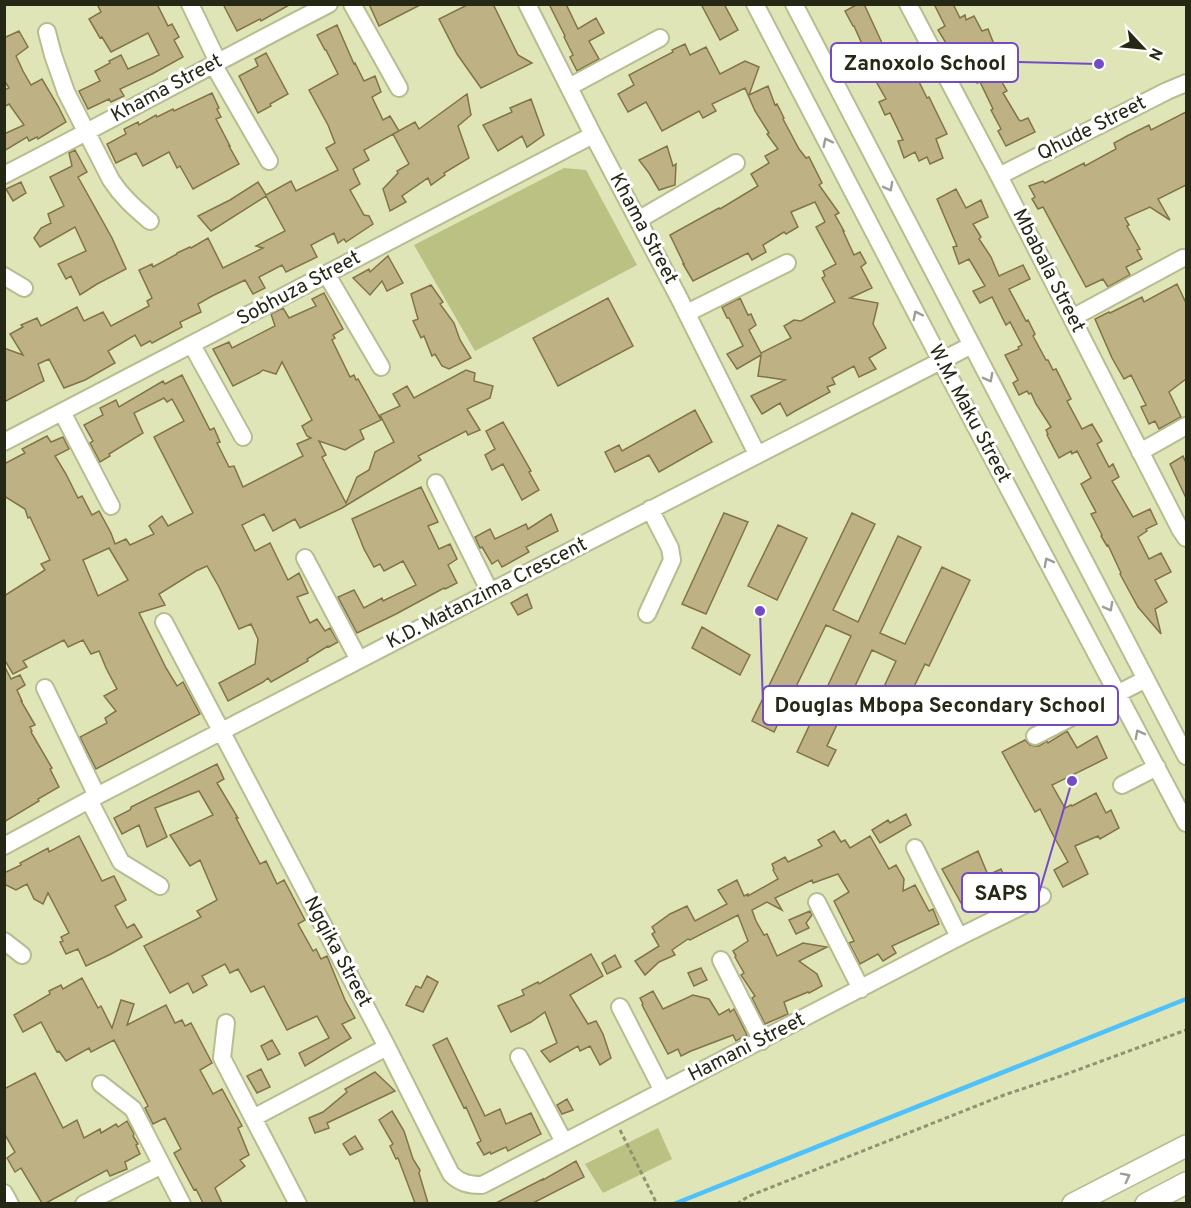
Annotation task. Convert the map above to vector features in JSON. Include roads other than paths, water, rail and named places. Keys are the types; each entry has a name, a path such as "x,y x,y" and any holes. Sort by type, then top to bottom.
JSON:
{"main road":[{"path":"1073,1203 1186,1146"},
{"path":"1146,1203 1186,1183"}],"street":[{"path":"190,4 215,63 269,161"},
{"path":"352,4 399,88"},
{"name":"Khama Street","path":"527,4 687,313 757,454"},
{"name":"W.M. Maku Street","path":"755,4 1186,823"},
{"name":"W.M. Maku Street","path":"794,4 1186,756"},
{"name":"Mbabala Street","path":"908,4 1186,538"},
{"name":"Khama Street","path":"4,175 319,7"},
{"path":"47,32 58,75 111,180 119,193 150,220"},
{"path":"569,87 660,38"},
{"name":"Qhude Street","path":"999,176 1186,83"},
{"name":"Sobhuza Street","path":"4,442 593,135"},
{"path":"638,220 736,163"},
{"path":"1072,318 1183,258"},
{"path":"687,313 788,263"},
{"path":"327,275 381,367"},
{"path":"4,276 24,288"},
{"path":"192,345 243,437"},
{"name":"K.D. Matanzima Crescent","path":"4,846 650,509 972,345"},
{"path":"62,412 111,506"},
{"path":"1140,452 1186,426"},
{"path":"436,483 490,592"},
{"path":"647,614 672,560 670,548 650,509"},
{"path":"306,558 359,660"},
{"name":"Ngqika Street","path":"164,622 387,1047 451,1174"},
{"path":"1035,736 1146,679"},
{"path":"45,688 121,862 159,886"},
{"path":"1122,786 1157,767"},
{"path":"915,848 959,937"},
{"name":"Hamani Street","path":"451,1174 466,1184 482,1185 1042,896"},
{"path":"818,902 861,989"},
{"path":"4,942 22,956"},
{"path":"721,960 762,1041"},
{"path":"620,1007 663,1091"},
{"path":"226,1023 222,1059 298,1203"},
{"path":"253,1118 387,1047"},
{"path":"519,1057 564,1142"},
{"path":"101,1083 133,1109 182,1203"},
{"path":"84,1203 162,1165"},
{"path":"4,1193 10,1203"}],"waterway":[{"path":"674,1204 1186,999"}],"place":[{"name":"Zanoxolo School","path":"1099,64"},
{"name":"Douglas Mbopa Secondary School","path":"760,611"},
{"name":"SAPS","path":"1072,781"}]}
